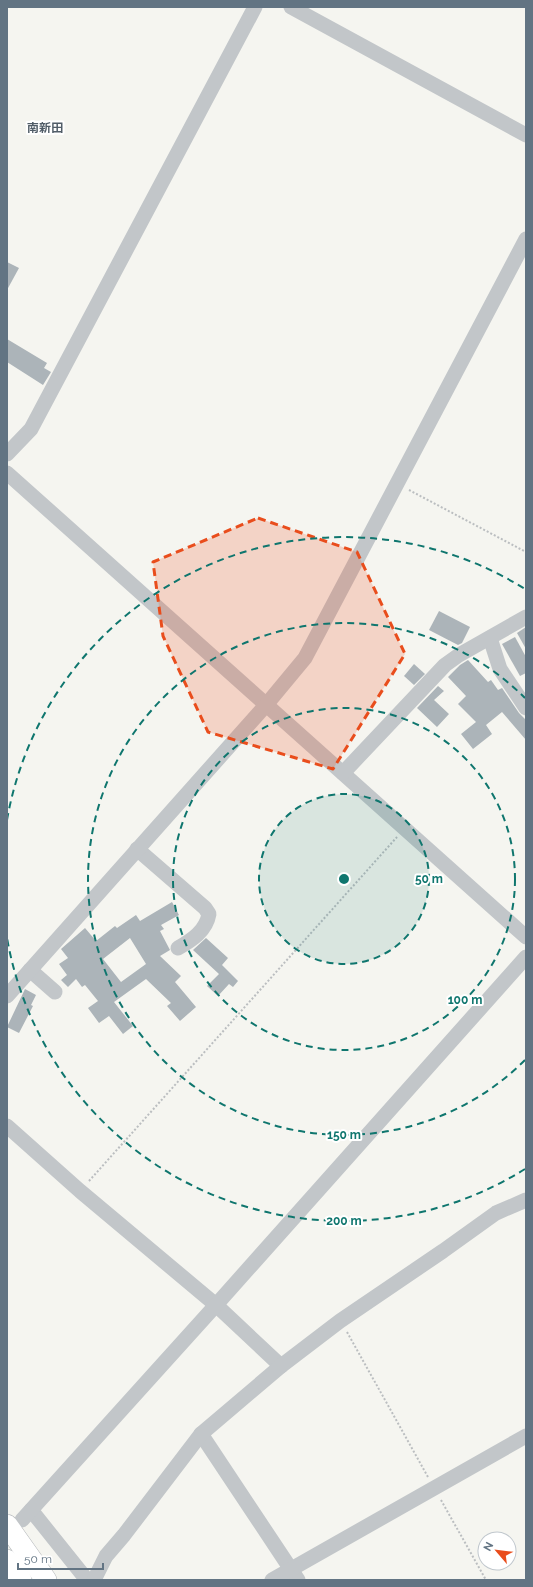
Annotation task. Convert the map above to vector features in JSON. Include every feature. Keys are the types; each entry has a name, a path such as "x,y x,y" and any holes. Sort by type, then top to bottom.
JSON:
{"highway":[{"path":"20,1518 46,1580"},
{"path":"7,1560 21,1580"}],"street":[{"path":"7,454 31,429 255,7"},
{"path":"291,7 526,135"},
{"path":"7,996 266,705 305,658 526,239"},
{"path":"7,473 526,937"},
{"path":"343,774 445,665 459,655 526,617"},
{"path":"490,638 500,669 526,708"},
{"path":"137,849 205,908 209,914 205,926 197,935 178,948"},
{"path":"87,1580 20,1518 216,1305 526,956"},
{"path":"30,970 55,992"},
{"path":"7,1126 80,1191 216,1305 281,1366"},
{"path":"94,1580 106,1556 124,1535 201,1434 281,1366 340,1321 496,1213 526,1200"},
{"path":"201,1434 294,1575"},
{"path":"272,1580 294,1575 434,1488 526,1436"}],"path":[{"path":"397,484 526,552"},
{"path":"80,1191 404,829"},
{"path":"340,1321 486,1580"}],"highlighted area":[{"path":"258,518 357,552 405,654 333,769 208,732 163,636 153,562"}],"building":[{"path":"7,262 19,268 7,290"},
{"path":"7,339 47,363 44,368 51,372 43,385 7,362"},
{"path":"439,611 470,627 462,643 458,645 429,630"},
{"path":"526,627 526,649 517,633"},
{"path":"515,637 526,657 526,673 520,676 502,644"},
{"path":"468,660 488,682 491,680 498,690 502,688 519,713 526,720 526,740 502,712 486,725 492,734 473,749 461,734 476,722 458,704 466,696 448,677 460,665"},
{"path":"414,664 425,674 414,685 404,676"},
{"path":"438,686 444,691 434,700 449,714 437,727 417,708"},
{"path":"172,902 179,915 161,925 164,929 160,931 170,950 160,956 181,976 175,982 196,1007 180,1021 167,1006 171,1003 146,979 114,1002 133,1026 123,1034 109,1016 99,1023 88,1008 98,1001 85,985 82,987 76,979 68,987 61,980 67,975 59,964 68,958 61,949 85,928 96,941 115,926 117,928 136,915 140,921","holes":["130,938 146,964 121,982 103,959"]},
{"path":"206,938 228,958 222,965 238,981 233,987 229,984 218,996 207,986 219,974 193,950"},
{"path":"25,989 36,995 31,1005 33,1006 19,1033 7,1027"}],"district":[{"name":"南新田","path":"45,128"}]}
